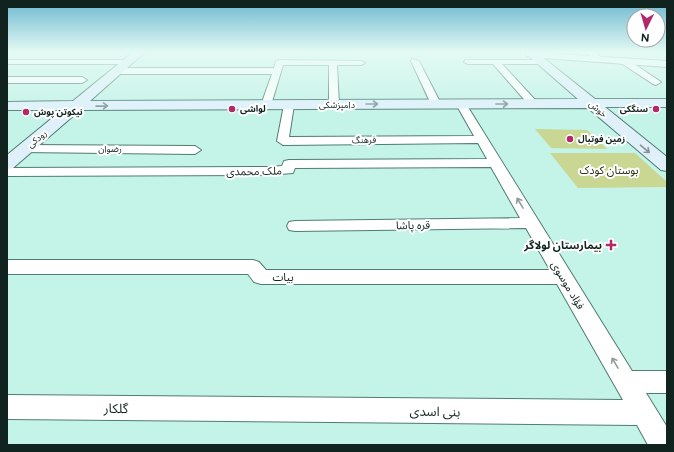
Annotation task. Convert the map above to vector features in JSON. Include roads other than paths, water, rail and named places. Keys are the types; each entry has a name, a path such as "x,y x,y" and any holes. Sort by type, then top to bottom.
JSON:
{"main road":[{"name":"رودکی","path":"8,164 116,73"},
{"name":"خوش","path":"554,73 667,166"},
{"name":"دامپزشکی","path":"7,106 667,103"}],"street":[{"path":"266,105 276,73"},
{"path":"333,73 334,105"},
{"path":"421,73 436,104"},
{"path":"505,73 533,103"},
{"path":"642,73 656,82"},
{"path":"7,80 82,80"},
{"name":"فؤاد موسوی","path":"461,104 663,445"},
{"name":"فرهنگ","path":"289,105 283,141 482,139"},
{"name":"رضوان","path":"25,149 195,150"},
{"path":"162,172 175,150"},
{"name":"ملک محمدی","path":"8,164 162,172 288,170 289,164 496,163"},
{"name":"قره پاشا","path":"295,226 532,223"},
{"name":"بیات","path":"7,267 253,267 261,277 564,277"},
{"path":"626,382 667,382"},
{"name":"گلکار","path":"7,407 226,409"},
{"name":"بنی اسدی","path":"226,409 644,413"}],"place":[{"name":"لواشی","path":"232,109"},
{"name":"سنگکی","path":"656,109"},
{"name":"نیکوتن پوش","path":"26,112"},
{"name":"زمین فوتبال","path":"570,139"},
{"name":"بیمارستان لولاگر","path":"611,245"}],"park label":[{"name":"بوستان کودک","path":"609,170"}]}
